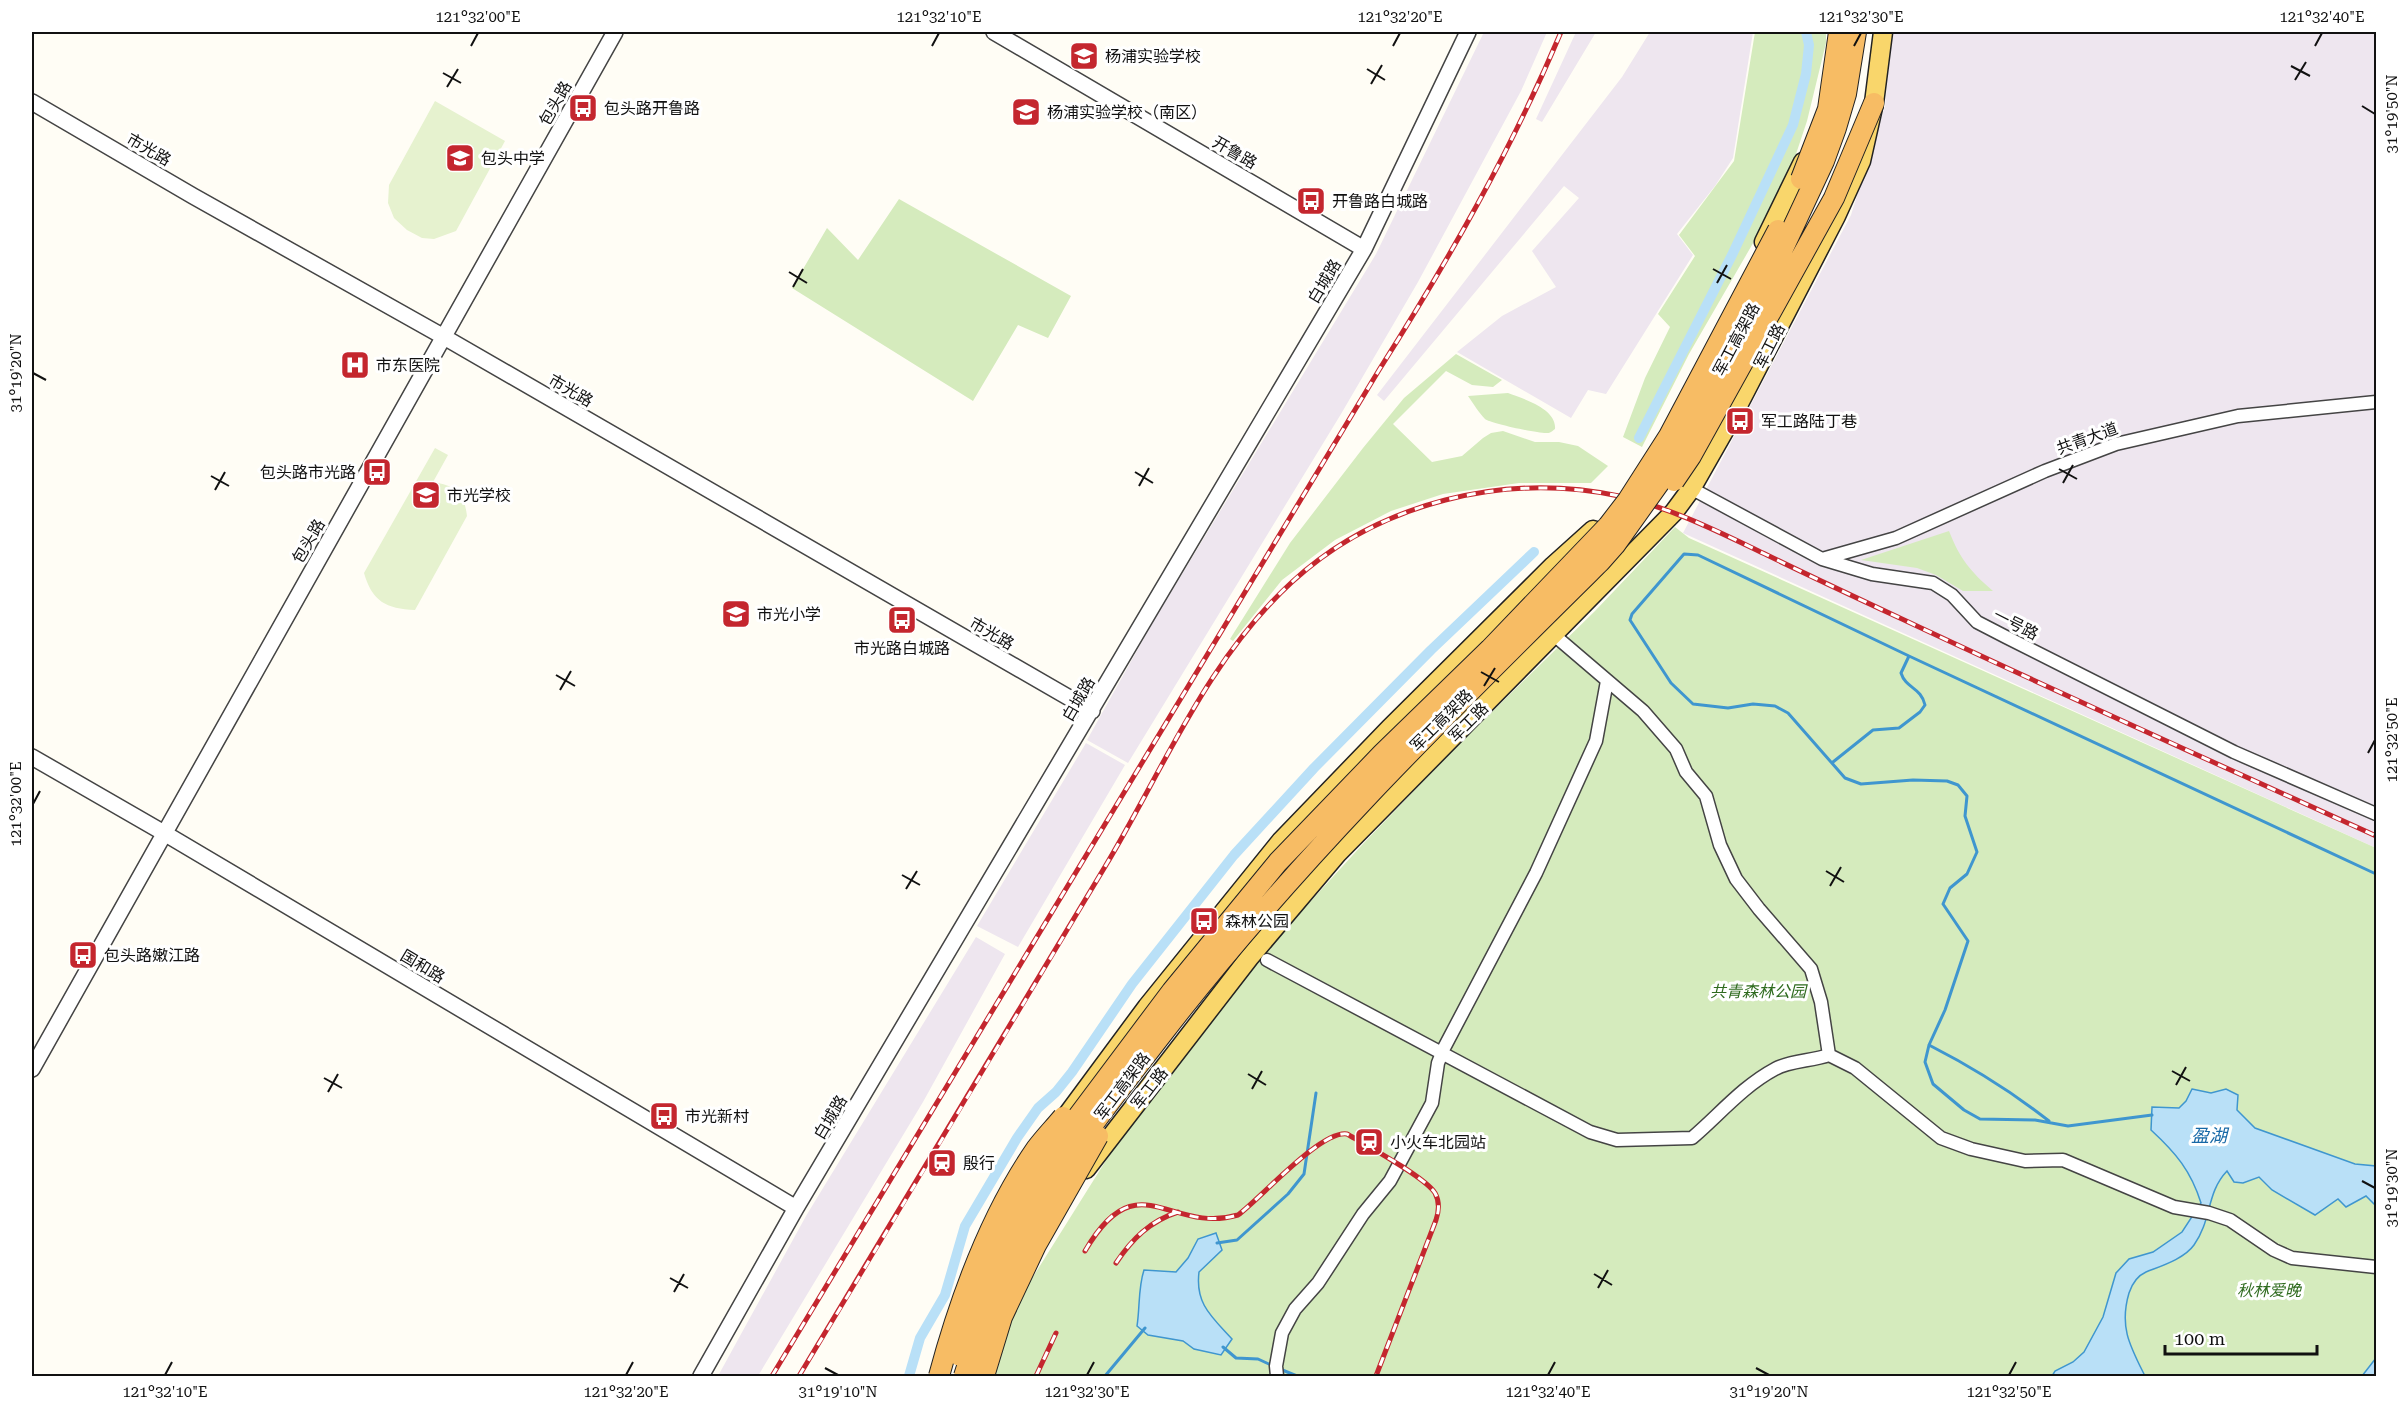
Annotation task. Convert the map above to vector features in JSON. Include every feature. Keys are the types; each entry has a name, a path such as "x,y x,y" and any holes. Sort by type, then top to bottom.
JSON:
{"highway":[{"name":"军工高架路","path":"951,1377 993,1257 1018,1206 1050,1155 1145,1027 1278,862 1382,754 1498,640 1608,526 1628,500 1669,436 1778,229 1806,167 1828,109 1841,32"},
{"name":"军工高架路","path":"964,1377 1003,1272 1026,1227 1063,1167 1213,968 1295,874 1411,749 1616,545 1643,507 1682,442 1774,268 1824,161 1846,94 1856,32"},
{"path":"1616,545 1650,512 1691,456 1834,198 1874,103"},
{"path":"939,1377 967,1283 1002,1207 1030,1159 1101,1071 1145,1027"},
{"path":"984,1377 1002,1317 1036,1245 1134,1070"}],"main road":[{"path":"939,1377 979,1264 1021,1183 1048,1140 1147,1008 1281,841 1406,711 1552,566 1590,533 1640,476 1689,392 1806,155 1825,106 1836,67 1841,32"},
{"name":"军工路","path":"978,1377 996,1318 1015,1277 1052,1213 1249,958 1337,854 1674,512 1691,489 1732,417 1836,216 1861,161 1874,103 1883,32"}],"street":[{"name":"包头路","path":"32,1069 615,32"},
{"name":"开鲁路","path":"994,32 1364,249"},
{"name":"白城路","path":"701,1377 796,1208 1364,249 1468,32"},
{"name":"市光路","path":"32,102 193,196 444,336 1092,711"},
{"name":"共青大道","path":"1822,559 1896,538 2045,471 2116,444 2238,416 2376,402"},
{"name":"一号路","path":"1649,461 1691,489 1822,559 1872,574 1933,582 1952,595 1977,622 2234,752 2376,814"},
{"path":"1554,635 1643,711 1676,749 1686,772 1706,796 1720,845 1736,879 1811,969 1821,1002 1828,1054"},
{"path":"1277,1377 1275,1366 1282,1333 1295,1310 1318,1283 1363,1214 1390,1181 1432,1103 1441,1054 1536,873 1596,741 1607,681"},
{"name":"国和路","path":"32,757 796,1208"},
{"path":"1267,960 1590,1132 1617,1140 1692,1137 1750,1084 1777,1067 1814,1060 1828,1054"},
{"path":"1828,1054 1855,1068 1941,1138 1971,1149 2025,1161 2063,1160 2174,1207 2209,1213 2230,1220 2274,1250 2292,1258 2376,1267"}],"shaded area":[{"path":"1484,32 1547,32 1521,91 1418,282 1341,414 1128,763 1087,740 1153,622 1376,254"},
{"path":"1576,32 1596,32 1542,122 1536,119"},
{"path":"1650,32 1753,32 1733,158 1715,186 1677,234 1693,255 1606,394 1588,390 1571,418 1457,352 1502,316 1556,287 1532,251 1579,198 1564,186 1384,401 1377,395 1622,77"},
{"path":"1892,32 2376,32 2376,848 1683,533 1851,215 1885,106"},
{"path":"1086,743 1125,765 1018,947 977,926"},
{"path":"976,937 1005,954 923,1102 758,1376 718,1376 806,1216"}],"green space":[{"path":"1755,32 1826,32 1826,43 1807,121 1795,157 1756,238 1689,354 1642,447 1623,437 1645,378 1670,327 1658,314 1695,256 1679,235 1734,161"},
{"path":"435,101 505,141 456,231 434,239 422,238 407,230 394,218 388,203 389,185"},
{"path":"899,199 1071,296 1048,338 1018,325 973,401 792,288 827,228 858,260"},
{"path":"1456,354 1502,380 1493,387 1472,385 1446,371 1393,424 1432,462 1462,456 1491,433 1503,431 1535,442 1559,442 1578,446 1608,466 1591,483 1519,483 1443,494 1391,511 1335,540 1282,580 1233,641 1230,639 1290,543 1363,448 1404,398"},
{"path":"1508,393 1545,410 1551,416 1555,429 1550,433 1542,433 1489,421 1483,417 1468,396"},
{"path":"435,448 448,455 433,482 458,491 464,501 467,516 415,610 396,608 376,597 364,573"},
{"name":"共青森林公园","path":"1675,527 1689,538 2376,848 2376,1376 990,1376 1006,1320 1115,1146 1266,950 1454,749 1595,611"},
{"path":"1949,531 1966,564 1993,591 1963,591 1936,575 1917,568 1861,560"}],"water":[{"name":"盈湖","path":"2192,1089 2211,1093 2226,1089 2238,1095 2237,1110 2255,1128 2355,1164 2376,1166 2376,1206 2366,1196 2346,1207 2338,1199 2315,1215 2272,1190 2259,1177 2243,1183 2234,1182 2227,1171 2220,1179 2212,1197 2200,1236 2190,1250 2165,1265 2143,1274 2130,1290 2126,1305 2126,1326 2131,1346 2145,1376 2052,1376 2055,1371 2073,1362 2084,1352 2103,1317 2116,1273 2129,1259 2153,1252 2182,1232 2201,1203 2182,1163 2151,1130 2152,1107 2179,1108 2186,1101"},
{"path":"1216,1233 1222,1250 1199,1272 1198,1283 1206,1309 1232,1339 1221,1355 1194,1349 1183,1341 1148,1335 1137,1326 1144,1270 1176,1272 1188,1258 1198,1239"},
{"path":"2376,1358 2376,1376 2362,1376"}],"waterway":[{"path":"1639,438 1732,255 1793,125 1806,74 1809,45 1806,32"},
{"path":"909,1376 920,1338 945,1295 965,1226 1017,1138 1038,1108 1056,1092 1072,1072 1132,984 1234,855 1314,768 1431,650 1534,552"},
{"path":"1833,762 1873,730 1899,728 1920,712 1925,705 1923,699 1906,682 1901,673 1909,656 1698,555 1684,554 1632,614 1630,620 1671,683 1693,704 1728,708 1753,704 1775,706 1788,713 1845,778 1861,784 1913,780 1947,781 1958,785 1967,796 1965,816 1977,852 1967,874 1950,888 1943,904 1968,941 1945,1010 1929,1045 1925,1062 1933,1084 1964,1110 1980,1119 2035,1120 2068,1126 2152,1115"},
{"path":"1909,656 2376,874"},
{"path":"1929,1045 1991,1080 2049,1121"},
{"path":"1217,1243 1237,1240 1288,1194 1304,1174 1316,1093"},
{"path":"1105,1376 1145,1328"},
{"path":"1223,1347 1236,1358 1258,1359 1271,1365"},
{"path":"1280,1369 1297,1376"}],"railway":[{"path":"772,1376 1430,288 1500,162 1561,32"},
{"path":"799,1376 1106,865 1189,716 1235,645 1292,582 1326,554 1364,531 1404,513 1445,500 1488,492 1532,488 1576,490 1619,496 1658,507 1713,529 2020,674 2376,836"},
{"path":"1085,1251 1104,1224 1122,1210 1139,1205 1156,1206 1192,1216 1214,1219 1238,1215 1307,1153 1336,1136 1347,1134 1420,1179 1435,1193 1438,1203 1436,1220 1376,1376"},
{"path":"1116,1263 1142,1232 1159,1220 1178,1212"},
{"path":"1036,1376 1056,1333"}],"place":[{"name":"杨浦实验学校","path":"1084,56"},
{"name":"包头路开鲁路","path":"583,108"},
{"name":"杨浦实验学校（南区）","path":"1026,112"},
{"name":"包头中学","path":"460,158"},
{"name":"开鲁路白城路","path":"1311,201"},
{"name":"市东医院","path":"355,365"},
{"name":"军工路陆丁巷","path":"1740,421"},
{"name":"包头路市光路","path":"377,472"},
{"name":"市光学校","path":"426,495"},
{"name":"市光小学","path":"736,614"},
{"name":"市光路白城路","path":"902,620"},
{"name":"森林公园","path":"1204,921"},
{"name":"包头路嫩江路","path":"83,955"},
{"name":"市光新村","path":"664,1116"},
{"name":"小火车北园站","path":"1369,1142"},
{"name":"殷行","path":"942,1163"}],"park label":[{"name":"秋林爱晚","path":"2269,1290"}]}
